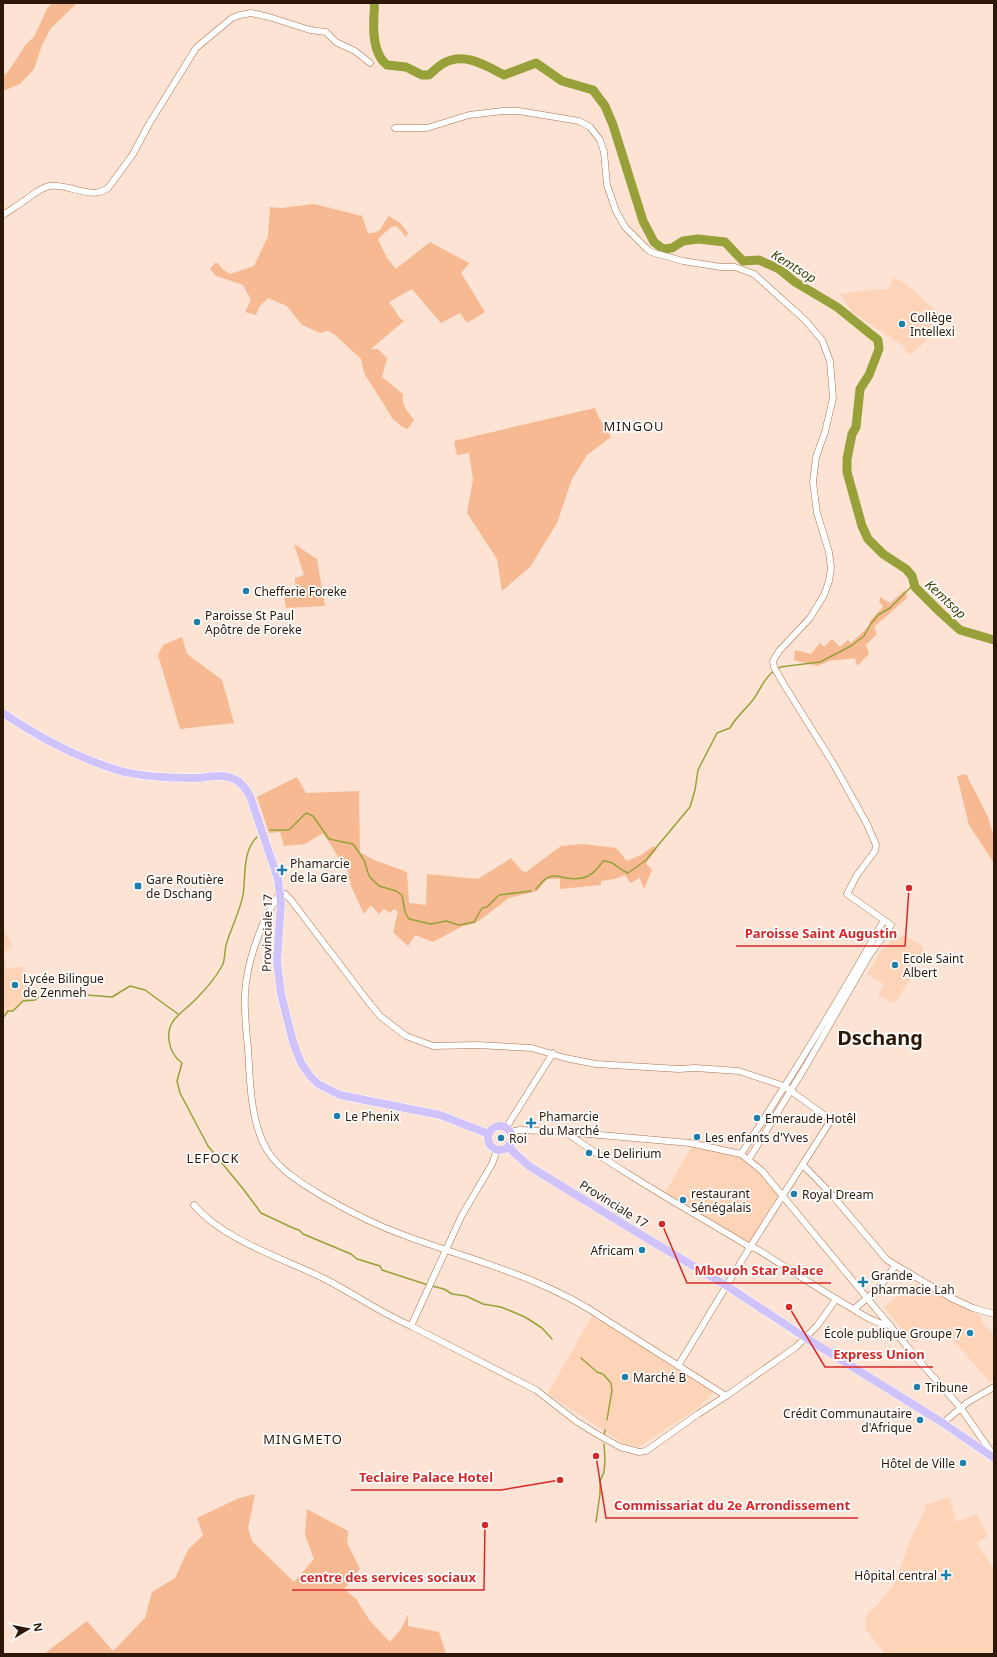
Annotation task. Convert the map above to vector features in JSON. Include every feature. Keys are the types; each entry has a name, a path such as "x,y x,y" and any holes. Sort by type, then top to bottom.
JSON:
{"main road":[{"name":"Provinciale 17","path":"3,713 47,741 118,770 170,778 227,776 236,779 244,786 250,796 278,879 280,893 277,961 281,994 293,1042 301,1063 310,1076 318,1084 340,1095 440,1115 489,1134"},
{"path":"496,1127 508,1130 512,1137 508,1147 503,1150 492,1148 489,1144 489,1134 492,1129 496,1127"},
{"name":"Provinciale 17","path":"508,1147 529,1166 727,1286 994,1457"}],"street":[{"path":"3,215 26,200 35,192 46,187 55,186 95,193 108,188 133,154 149,124 196,48 203,40 235,16 251,13 310,30 326,32 336,42 355,51 370,63"},
{"path":"395,128 427,128 469,115 503,111 519,111 580,121 590,127 600,140 604,152 607,185 616,211 626,227 651,252 683,261 721,267 735,267 754,274 805,320 822,340 830,361 833,398 825,432 816,457 813,482 817,513 829,552 831,568 830,581 824,596 810,618 775,655 774,667 833,763 867,824 876,845 875,851 856,875 847,894 890,925 869,956 749,1160"},
{"path":"678,1366 750,1247 831,1120 784,1086 758,1076 734,1070 679,1069 596,1064 532,1048 478,1045 433,1046 406,1036 380,1016 291,900 285,894 280,893 267,916 254,950 247,973 244,995 250,1087 255,1118 266,1148 273,1157 286,1171 306,1186 365,1219 391,1230 545,1286 592,1310 678,1366 726,1396"},
{"path":"741,1154 784,1086 884,920"},
{"path":"508,1130 553,1053"},
{"path":"508,1130 566,1132 690,1143 741,1154 762,1171 783,1196 960,1408 994,1457"},
{"path":"566,1132 586,1147 663,1195 750,1247 755,1248 836,1299 874,1320 890,1325"},
{"path":"411,1326 445,1249 462,1215 492,1164 497,1150"},
{"path":"803,1165 832,1195 887,1260 951,1298 973,1308 994,1314"},
{"path":"194,1205 202,1214 238,1238 325,1279 387,1315 536,1390 587,1429 620,1447 629,1449 646,1451 784,1356 806,1338 827,1313 836,1299"},
{"path":"854,1309 880,1287 895,1266"},
{"path":"943,1423 960,1408 994,1387"}],"shaded area":[{"path":"52,3 77,3 51,28 42,45 34,69 20,84 3,91 3,75 7,73 27,43 34,37 47,9"},
{"path":"314,204 362,216 368,233 377,232 389,216 400,223 408,233 406,237 397,226 391,227 378,239 387,258 396,269 430,242 469,263 461,273 485,312 467,323 460,313 441,323 412,289 389,302 400,318 404,321 371,349 378,349 387,358 382,377 403,394 404,405 414,419 407,429 393,419 364,373 361,359 334,334 328,331 320,333 302,325 287,306 268,298 259,307 256,315 245,312 251,300 243,285 216,276 210,269 215,263 218,263 222,269 230,274 254,266 268,236 270,207 281,208"},
{"name":"Collège Intellexi","path":"894,277 909,286 940,315 926,340 911,354 905,351 906,348 852,312 840,294 888,289"},
{"path":"595,408 599,418 611,437 587,455 572,479 557,523 530,567 502,591 497,559 467,513 473,480 469,453 457,455 454,441"},
{"path":"294,544 317,559 325,606 286,608 284,596 296,593 295,578 304,575"},
{"path":"905,590 907,598 874,627 877,634 866,645 869,654 857,666 855,658 829,661 817,666 794,660 795,650 811,654 820,643 824,647 832,639 840,647 848,640 851,643 869,626 870,621 883,607 879,601 880,597 890,603"},
{"path":"182,637 187,654 222,680 234,723 180,729 158,655 163,645"},
{"path":"966,774 988,817 994,837 994,863 969,825 957,776"},
{"path":"297,777 306,793 359,791 360,852 374,860 407,872 409,903 426,905 427,874 478,879 511,858 522,871 526,872 561,846 583,844 616,848 627,861 641,855 654,846 657,849 646,863 652,870 644,889 640,878 630,883 625,875 615,879 601,881 601,885 560,889 560,879 547,879 537,891 509,898 476,923 461,927 433,942 415,935 408,946 393,932 398,912 394,909 390,913 384,909 379,914 371,905 364,914 350,884 351,883 348,876 350,875 323,833 305,844 284,846 280,832 269,833 257,797"},
{"name":"Lycée Bilingue de Zenmeh","path":"3,930 13,944 4,953 6,969 22,966 31,1000 23,1001 13,1011 8,1011 3,1018"},
{"name":"Ecole Saint Albert","path":"893,936 906,936 920,944 924,951 912,976 894,1004 878,995 884,984 867,974 883,948 885,949"},
{"path":"692,1146 714,1149 742,1157 759,1171 779,1196 749,1243 665,1193"},
{"name":"École publique Groupe 7","path":"916,1284 980,1315 982,1323 994,1334 994,1380 990,1382 945,1331 934,1333 932,1331 917,1342 913,1342 884,1307"},
{"name":"Marché B","path":"592,1316 712,1389 712,1395 699,1407 639,1447 626,1445 554,1398 548,1393"},
{"path":"255,1494 248,1528 252,1541 294,1582 314,1559 305,1535 307,1509 348,1531 347,1543 360,1569 344,1589 356,1599 370,1621 390,1642 401,1629 408,1614 408,1626 439,1632 446,1654 44,1654 87,1621 113,1651 145,1618 152,1592 175,1578 188,1550 203,1535 197,1518 239,1498"},
{"name":"Hôpital central","path":"950,1497 956,1522 976,1514 988,1536 976,1543 993,1567 994,1566 994,1654 885,1654 867,1631 865,1623 868,1613 879,1603 895,1583 911,1538 925,1510 925,1505"}],"waterway":[{"name":"Kemtsop","path":"374,3 376,49 382,60 387,65 406,67 422,75 429,75 444,63 452,60 467,59 482,64 504,75 536,63 562,81 593,90 605,106 613,125 643,221 654,242 663,249 672,248 683,241 698,239 725,242 743,261 759,260 779,269 795,282 837,307 878,340 879,349 869,375 860,389 856,427 852,434 847,459 847,472 862,526 868,539 883,554 906,569 912,576 915,587 960,630 994,640"},
{"path":"778,669 780,667 820,662 851,646 864,636 878,615 890,608 914,584"},
{"path":"536,889 546,879 552,876 572,879 588,876 592,874 603,861 610,862 628,873 645,861 690,807 695,790 698,770 717,733 730,728 752,701 770,674 774,671"},
{"path":"270,830 289,830 306,813 313,816 329,839 353,844 364,860 369,876 379,886 396,891 402,895 405,912 409,919 431,924 446,921 459,925 474,922 482,908 487,907 499,895 531,891"},
{"path":"257,837 249,849 242,901 226,945 222,966 207,988 177,1016 170,1027 170,1047 175,1056 182,1063 177,1081 180,1093 208,1146 261,1213 299,1230 303,1234 351,1254 357,1259 380,1266 382,1270 428,1285"},
{"path":"3,1018 8,1011 13,1011 23,1001 35,1000 45,992 65,997 74,994 112,997 130,986 145,990 178,1014"},
{"path":"432,1286 444,1289 452,1294 466,1296 483,1304 501,1307 525,1317 542,1328 552,1339"},
{"path":"581,1358 597,1372 603,1374 611,1383 612,1390 607,1420"},
{"path":"604,1436 605,1430"},
{"path":"596,1522 600,1494 600,1481 604,1472 604,1444"}],"place":[{"name":"Collège Intellexi","path":"902,324"},
{"name":"Chefferie Foreke","path":"246,591"},
{"name":"Paroisse St Paul Apôtre de Foreke","path":"197,622"},
{"name":"Phamarcie de la Gare","path":"282,870"},
{"name":"Gare Routière de Dschang","path":"138,886"},
{"name":"Paroisse Saint Augustin","path":"909,888"},
{"name":"Ecole Saint Albert","path":"895,965"},
{"name":"Lycée Bilingue de Zenmeh","path":"15,985"},
{"name":"Le Phenix","path":"337,1116"},
{"name":"Emeraude Hotêl","path":"757,1118"},
{"name":"Phamarcie du Marché","path":"531,1123"},
{"name":"Les enfants d'Yves","path":"697,1137"},
{"name":"Roi","path":"501,1138"},
{"name":"Le Delirium","path":"589,1153"},
{"name":"Royal Dream","path":"794,1194"},
{"name":"restaurant Sénégalais","path":"683,1200"},
{"name":"Mbouoh Star Palace","path":"662,1224"},
{"name":"Africam","path":"642,1250"},
{"name":"Grande pharmacie Lah","path":"863,1282"},
{"name":"Express Union","path":"789,1307"},
{"name":"École publique Groupe 7","path":"970,1333"},
{"name":"Marché B","path":"625,1377"},
{"name":"Tribune","path":"917,1387"},
{"name":"Crédit Communautaire d'Afrique","path":"920,1420"},
{"name":"Commissariat du 2e Arrondissement","path":"596,1456"},
{"name":"Hôtel de Ville","path":"963,1463"},
{"name":"Teclaire Palace Hotel","path":"560,1480"},
{"name":"centre des services sociaux","path":"485,1525"},
{"name":"Hôpital central","path":"946,1575"}],"district":[{"name":"MINGOU","path":"634,426"},
{"name":"Dschang","path":"880,1037"},
{"name":"LEFOCK","path":"213,1158"},
{"name":"MINGMETO","path":"303,1439"}]}
